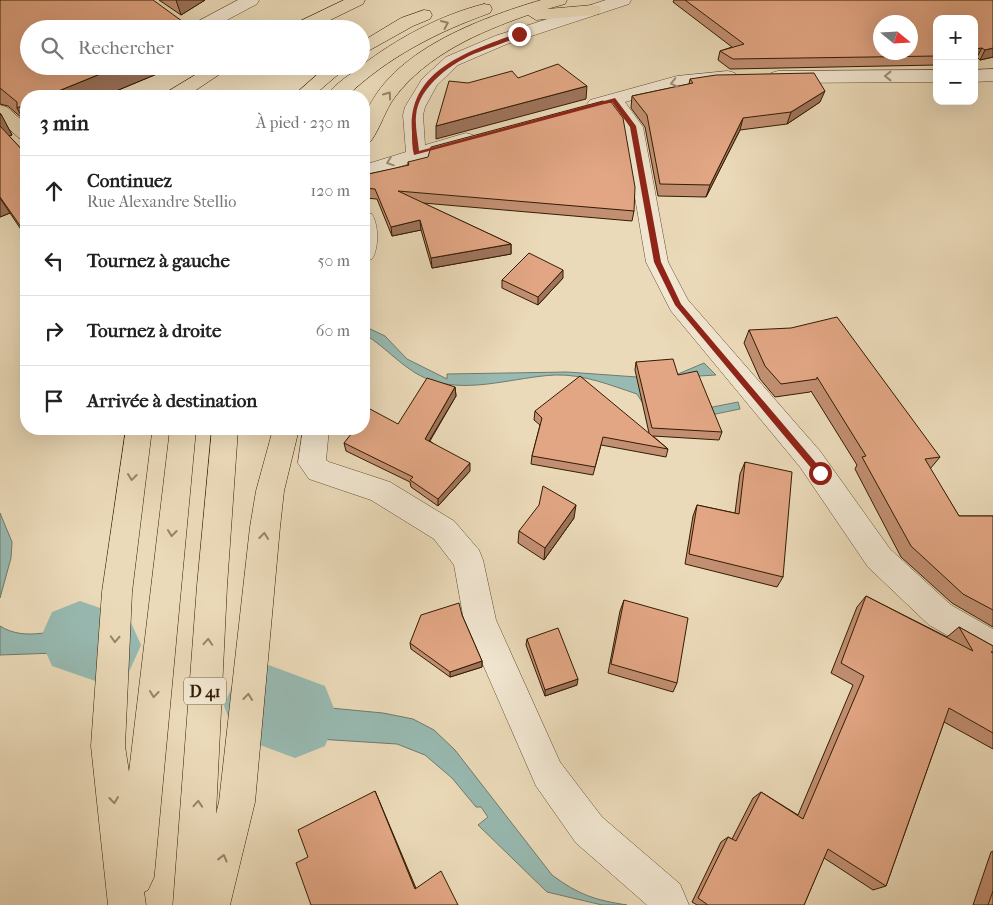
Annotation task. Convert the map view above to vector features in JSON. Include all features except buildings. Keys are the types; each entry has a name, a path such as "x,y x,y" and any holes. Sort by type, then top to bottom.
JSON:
{"main road":[{"path":"316,20 357,0"},
{"path":"370,69 402,47 438,27 509,0"},
{"path":"370,126 386,95 401,78 437,51 491,23 559,0"},
{"path":"370,44 407,22 450,4"},
{"path":"491,23 547,13 592,10"},
{"path":"184,90 209,75"},
{"path":"309,90 328,75"},
{"path":"342,90 361,75"},
{"path":"0,111 20,129"},
{"path":"127,905 108,746 117,592 138,435"},
{"path":"132,905 182,435"},
{"name":"D 41","path":"192,905 212,586 225,435"},
{"path":"211,905 237,802 266,518 270,491 284,435"}],"street":[{"path":"214,20 251,0"},
{"path":"416,153 413,115 415,106 429,83 439,71 452,61 501,40 623,0"},
{"path":"978,76 993,75"},
{"path":"576,109 677,82 707,77 933,76"},
{"path":"613,100 633,126 658,262 678,305 810,458 879,558 940,615 993,646"},
{"path":"370,170 416,153 481,135"},
{"path":"315,435 312,463 319,472 380,491 444,530 468,560 480,621 548,774 589,830 667,897 670,905"}],"water":[{"path":"370,329 385,336 407,359 447,379 447,374 567,372 637,377 678,374 704,363 716,375 648,379 662,417 738,402 740,409 657,426 637,394 607,384 576,376 555,375 478,385 448,384 433,381 414,372 370,338"},
{"path":"0,513 12,542 11,558 0,598"},
{"path":"83,625 75,655 56,653 0,655 0,626 10,631 30,634 51,632"},
{"path":"299,705 383,713 413,719 434,730 455,750 552,875 588,896 627,905 602,905 547,892 478,825 488,817 481,807 476,807 452,778 425,755 397,744 318,739 288,731"}],"waterway":[{"path":"80,639 101,645"},
{"path":"266,706 295,716"}],"route":[{"path":"519,34 452,61 439,71 415,106 413,115 416,153 613,100 633,126 658,262 678,305 810,458 820,473"}]}
